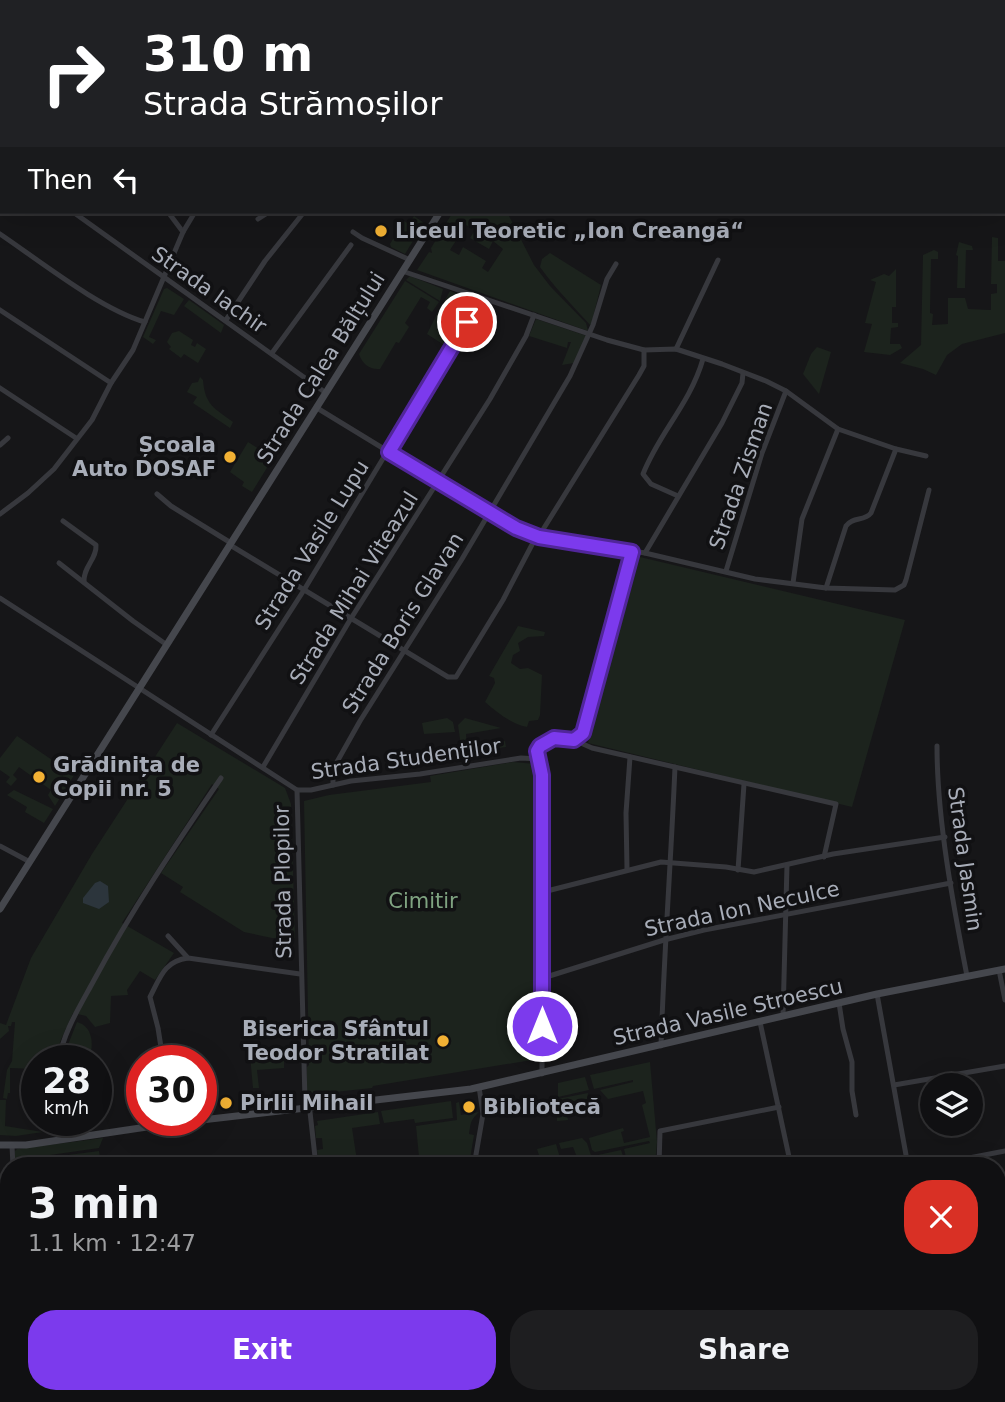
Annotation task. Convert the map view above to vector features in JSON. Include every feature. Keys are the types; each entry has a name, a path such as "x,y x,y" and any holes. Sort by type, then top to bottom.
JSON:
{"main road":[{"name":"Strada Calea Bălțului","path":"0,909 439,214"},
{"name":"Strada Vasile Stroescu","path":"217,1117 479,1087 877,994 1002,970"},
{"name":"Strada Vasile Stroescu","path":"0,1145 12,1146 126,1129"}],"street":[{"name":"Strada Iachir","path":"76,214 326,393"},
{"path":"170,214 183,232"},
{"path":"0,514 54,469 92,420 111,383 133,350 183,232 194,214"},
{"path":"258,219 266,214"},
{"path":"226,320 265,261 302,214"},
{"path":"353,232 410,260"},
{"path":"0,234 96,298 145,322"},
{"path":"272,354 351,245"},
{"path":"676,349 718,260"},
{"name":"Strada Boris Glavan","path":"333,785 333,769 570,376 590,334 600,296 616,264"},
{"path":"402,271 482,300 644,350 676,349 722,363 786,391 838,429 896,449 926,456"},
{"name":"Strada Vasile Lupu","path":"211,735 482,300"},
{"path":"0,310 111,383"},
{"name":"Strada Mihai Viteazul","path":"263,768 350,620 490,399 526,336 534,315"},
{"path":"157,494 171,506 350,620 453,678 459,674 536,539 639,375 644,366 644,350"},
{"path":"678,496 651,484 643,474 686,402 697,380 703,359"},
{"path":"645,553 733,401 742,383 743,373"},
{"path":"0,388 76,438"},
{"name":"Strada Zisman","path":"726,571 762,453 786,391"},
{"path":"317,408 489,513 539,537 645,553 755,579 826,588 895,590 904,585 929,490"},
{"path":"793,583 802,519 838,429"},
{"path":"0,445 8,438"},
{"path":"826,588 846,526 850,521 867,518 871,513 896,449"},
{"path":"63,521 96,545 95,555 85,571 84,582"},
{"path":"574,740 583,733 587,724 632,552"},
{"path":"59,563 167,645"},
{"name":"Strada Studenților","path":"0,598 297,790 521,758 539,759"},
{"path":"542,1074 542,775 537,751 549,739 574,740 592,748 836,804 824,857"},
{"name":"Strada Jasmin","path":"937,746 937,770 945,837 967,976"},
{"path":"627,869 626,813 630,757"},
{"path":"661,1046 664,940 675,767"},
{"path":"65,1045 78,1009 106,958 166,858 221,778"},
{"path":"738,870 744,784"},
{"name":"Strada Plopilor","path":"297,790 305,1101 315,1157"},
{"path":"543,892 627,869 671,862 754,872 824,857 945,837"},
{"path":"0,846 30,862"},
{"path":"783,1016 787,866"},
{"name":"Strada Ion Neculce","path":"543,978 664,940 951,883"},
{"path":"168,936 188,958"},
{"path":"161,1045 150,997 163,970 177,960 188,958"},
{"name":"Strada Plopilor","path":"188,958 300,974"},
{"path":"1002,970 1005,1000"},
{"path":"877,994 906,1157"},
{"path":"839,1003 852,1062 852,1091 856,1115"},
{"path":"760,1022 788,1157"},
{"path":"894,1085 1005,1066"},
{"path":"476,1157 483,1114 479,1087"},
{"path":"659,1157 660,1131 779,1107"},
{"path":"12,1146 13,1157"},
{"path":"975,1157 1005,1151"}],"green space":[{"path":"452,214 508,214 534,265 550,286 586,323 588,331 417,270 429,252 432,253 431,248","holes":["466,225 475,230 470,238 489,249 493,241 503,249 488,272 482,268 486,261 463,247 459,255 450,250"]},
{"path":"414,216 424,223 405,254 390,244 404,221 409,224"},
{"path":"992,237 998,238 998,261 1005,261 1005,333 962,344 947,355 936,375 900,363 921,345 923,255 934,250 938,252 938,259 931,259 932,325 948,324 948,298 965,298 968,309 991,310 991,294 997,293 997,284 991,284"},
{"path":"959,242 972,246 973,250 966,250 965,288 957,288 956,255"},
{"path":"550,253 601,285 591,326 540,267 542,259"},
{"path":"896,269 896,307 892,307 892,323 898,323 898,327 891,328 890,344 900,344 902,348 890,355 864,352 872,324 865,323 876,282 870,280 884,274 889,276"},
{"path":"410,276 443,289 440,301 406,280"},
{"path":"405,281 439,302 432,312 427,308 430,302 421,297 405,323 409,327 399,343 396,342 380,369 367,366 359,354"},
{"path":"167,288 184,299 174,315 161,311 149,337 156,340 153,344 143,337 164,289"},
{"path":"450,291 474,300 476,304 449,348 427,334 440,308 442,306 450,311 452,308 444,302"},
{"path":"189,300 224,325 221,333 184,306"},
{"path":"536,319 587,336 574,363 562,365 571,342 568,342 567,348 529,336"},
{"path":"179,331 193,340 191,345 195,347 197,343 206,349 198,363 184,354 181,358 169,349 171,347 167,342 172,333"},
{"path":"817,347 831,352 819,394 803,374 811,354"},
{"path":"200,377 208,401 233,422 230,428 193,403 197,397 187,392 192,383 198,382"},
{"path":"248,442 273,458 252,492 242,486 244,482 230,472"},
{"path":"640,557 905,620 852,807 588,743"},
{"path":"518,626 545,632 544,636 528,637 518,643 520,651 513,655 511,663 520,669 528,668 542,675 540,715 538,720 529,721 527,727 505,718 485,702 495,683 494,678 489,676"},
{"path":"447,718 453,722 455,732 424,734 422,723"},
{"path":"465,718 501,728 466,734 467,747 505,741 506,747 462,753 458,725"},
{"path":"177,723 285,788 291,804 295,938 272,938 244,932 180,892 183,887 161,873 219,789 212,784 122,923 174,953 155,980 140,971 127,990 128,995 111,996 110,1023 95,1027 86,1016 73,1013 59,1045 21,1045 21,1068 10,1068 10,1093 7,1099 3,1098 7,1070 12,1061 15,1022 8,1026 9,1031 0,1039 0,1023 6,1025 31,958 92,854"},
{"name":"Grădinița de Copii nr. 5","path":"17,736 55,762 58,759 76,772 55,806 48,795 51,790 19,767 13,775 17,779 11,786 6,782 10,777 0,770 0,758"},
{"name":"Cimitir","path":"513,762 536,764 539,768 538,1059 372,1088 307,1095 309,1065 304,801 329,795 431,782 430,776"},
{"path":"14,790 53,809 44,823 25,812 27,807 7,795"},
{"path":"77,1022 86,1027 92,1045 68,1045"},
{"path":"286,1051 284,1068 257,1070 259,1088 253,1088 250,1055"},
{"path":"650,1062 657,1142 656,1157 626,1157 624,1149 650,1143 649,1141 595,1152 592,1150 589,1138 623,1128 624,1131 621,1132 624,1143 650,1137 642,1105 646,1103 643,1091 608,1099 600,1090 633,1080 594,1089 590,1075"},
{"path":"585,1077 589,1090 558,1097 558,1083"},
{"path":"588,1093 587,1099 565,1104 568,1120 557,1121 557,1099"},
{"path":"0,1100 6,1100 5,1126 21,1129 21,1135 0,1135"},
{"path":"451,1101 453,1118 415,1123 414,1119 384,1123 381,1111"},
{"path":"459,1102 461,1115 479,1112 470,1127 469,1134 474,1135 470,1157 419,1157 416,1126 457,1120 456,1103"},
{"path":"378,1112 380,1124 352,1128 356,1157 318,1157 317,1150 323,1149 322,1138 316,1138 317,1121"},
{"path":"103,1138 99,1148 36,1157 15,1157 17,1149"},
{"path":"582,1138 587,1143 591,1157 577,1157 573,1147 561,1149 559,1143"},
{"path":"556,1144 560,1157 540,1157 537,1149"},
{"path":"621,1150 623,1157 598,1157"},
{"path":"99,1151 100,1157 53,1157"}],"shaded area":[{"path":"100,881 108,886 109,902 99,909 83,903 83,898 95,883"}],"place":[{"name":"Liceul Teoretic „Ion Creangă“","path":"381,231"},
{"name":"Școala Auto DOSAF","path":"230,457"},
{"name":"Grădinița de Copii nr. 5","path":"39,777"},
{"name":"Biserica Sfântul Teodor Stratilat","path":"443,1041"},
{"name":"Pirlii Mihail","path":"226,1103"},
{"name":"Bibliotecă","path":"469,1107"}],"route":[{"path":"467,322 389,452 489,513 532,535 632,552 583,733 574,740 549,739 544,741 537,751 542,769 542,1026"}]}
